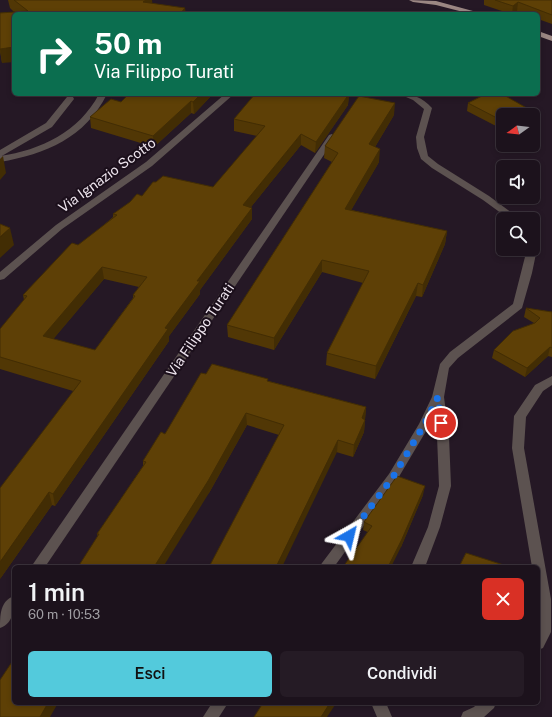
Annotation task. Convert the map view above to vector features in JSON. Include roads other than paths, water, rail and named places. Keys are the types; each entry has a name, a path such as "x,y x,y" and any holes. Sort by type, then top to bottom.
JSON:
{"main road":[{"path":"413,0 434,2 472,12"},
{"path":"540,34 552,39"}],"street":[{"path":"0,159 14,158 49,146 84,124 99,107 102,96"},
{"name":"Via Ignazio Scotto","path":"0,277 59,228 149,164 228,96"},
{"path":"410,96 416,98 428,108 420,137 424,157 435,166 505,212"},
{"path":"0,154 49,125 70,99"},
{"name":"Via Filippo Turati","path":"39,565 339,127"},
{"path":"327,565 393,477 424,425 438,397 444,367 454,355 518,306 530,256"},
{"path":"538,565 518,448 520,416 539,388 552,380"},
{"path":"419,565 434,527 445,486 443,436 438,397"},
{"path":"540,576 544,599 544,632 540,640"},
{"path":"0,622 12,605"},
{"path":"210,717 220,705"},
{"path":"379,705 385,717"},
{"path":"468,717 479,712 487,705"}]}
